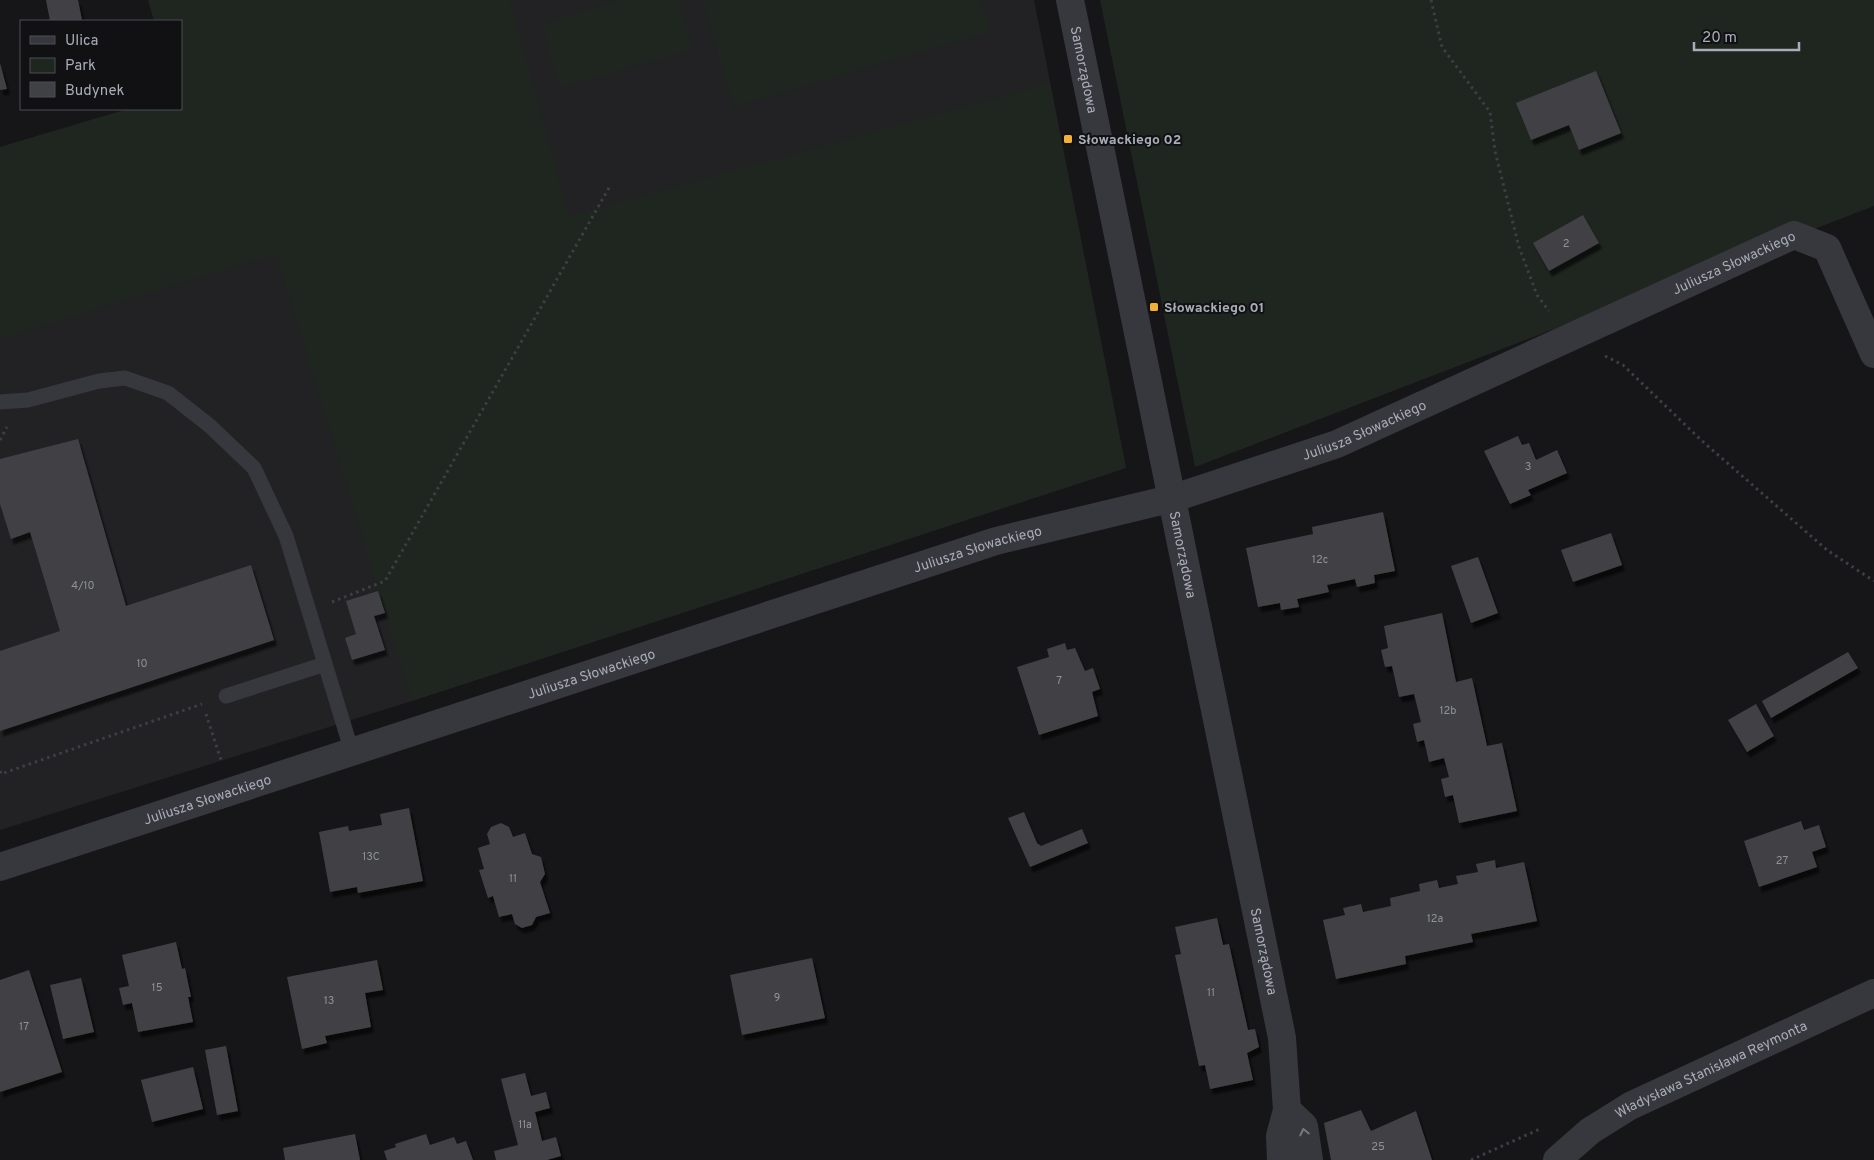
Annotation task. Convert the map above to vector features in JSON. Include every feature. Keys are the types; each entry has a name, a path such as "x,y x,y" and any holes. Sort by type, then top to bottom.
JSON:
{"street":[{"name":"Samorządowa","path":"1070,0 1174,498 1282,1038 1288,1110 1280,1136 1281,1160"},
{"name":"Juliusza Słowackiego","path":"0,868 996,541 1174,498 1337,444 1794,235 1827,248 1874,354"},
{"name":"Władysława Stanisława Reymonta","path":"1557,1160 1590,1131 1630,1106 1874,993"},
{"path":"1288,1110 1304,1126 1309,1160"}],"lane":[{"path":"0,402 28,400 99,381 125,378 168,393 210,426 254,468 286,536 352,752"},
{"path":"226,696 325,664"}],"path":[{"path":"1431,0 1442,47 1490,112 1495,151 1519,247 1537,296 1568,338 1623,366 1702,440 1827,550 1874,581"},
{"path":"308,611 385,581 610,186"},
{"path":"0,771 1,774 203,704 232,792"}],"shaded area":[{"path":"487,0 1034,0 1126,468 412,701 0,830 0,147 125,110 182,109"}],"green space":[{"path":"148,0 510,0 569,216 1050,83 1126,468 412,701 276,254 0,339 0,147 125,110 182,110 182,20 154,20"},
{"path":"618,0 678,0 694,49 559,88 542,24"},
{"path":"702,0 981,0 990,32 734,107"},
{"path":"1100,0 1874,0 1874,206 1195,467"}],"building":[{"path":"46,0 78,0 82,20 50,20"},
{"path":"0,63 7,89 0,90"},
{"path":"1596,71 1621,133 1579,150 1569,125 1531,140 1516,103"},
{"path":"1583,215 1599,243 1549,271 1533,243"},
{"path":"1518,436 1522,445 1529,443 1536,460 1557,450 1567,473 1528,490 1531,495 1510,504 1484,451"},
{"path":"78,439 126,606 251,565 274,640 0,731 0,651 60,631 30,532 11,539 0,504 0,459"},
{"path":"1383,512 1395,571 1374,575 1375,583 1357,587 1355,579 1327,585 1329,592 1297,599 1299,607 1281,610 1280,603 1258,607 1246,548 1313,534 1312,527"},
{"path":"1611,533 1622,565 1573,582 1561,550"},
{"path":"1478,557 1498,613 1471,623 1451,566"},
{"path":"378,591 385,613 374,616 385,650 352,660 345,638 356,634 346,601"},
{"path":"1442,613 1456,682 1472,678 1487,746 1502,743 1517,811 1459,823 1453,795 1445,797 1441,779 1449,777 1444,758 1429,762 1424,740 1417,742 1413,724 1421,722 1414,694 1399,697 1392,666 1385,667 1381,650 1388,648 1384,626"},
{"path":"1065,643 1067,650 1075,648 1085,671 1093,668 1100,689 1092,692 1098,716 1039,735 1017,667 1049,657 1047,649"},
{"path":"1848,652 1858,668 1771,718 1762,701"},
{"path":"1756,704 1774,736 1747,752 1728,720"},
{"path":"409,808 423,881 358,893 357,887 330,892 319,832 348,826 349,831 382,825 380,814"},
{"path":"1024,812 1037,843 1041,846 1082,829 1088,843 1030,867 1008,818"},
{"path":"1801,821 1804,830 1819,825 1826,847 1812,852 1817,867 1759,887 1744,841"},
{"path":"501,823 509,827 513,837 525,833 532,854 541,857 545,874 540,882 550,913 536,917 532,925 522,928 515,924 512,914 499,917 493,896 488,898 479,870 484,869 478,848 490,844 487,834 491,827"},
{"path":"1495,860 1496,868 1524,862 1537,921 1471,934 1473,942 1405,956 1406,964 1336,979 1323,920 1345,915 1343,908 1361,904 1363,912 1391,906 1390,898 1420,891 1419,884 1437,880 1439,888 1458,884 1456,876 1478,872 1476,864"},
{"path":"1217,918 1223,945 1229,944 1248,1030 1255,1029 1259,1047 1247,1053 1253,1080 1210,1089 1205,1065 1199,1066 1175,955 1181,954 1175,927"},
{"path":"176,942 182,969 185,968 191,997 188,997 193,1022 138,1032 132,1003 123,1005 119,988 129,986 122,955"},
{"path":"812,958 825,1018 742,1035 730,975"},
{"path":"377,960 383,990 365,993 371,1027 325,1036 327,1043 302,1049 287,977"},
{"path":"29,970 62,1072 0,1092 0,980"},
{"path":"81,978 94,1032 63,1039 50,985"},
{"path":"226,1046 238,1111 217,1115 205,1050"},
{"path":"193,1067 203,1109 152,1122 141,1080"},
{"path":"525,1073 531,1096 546,1092 550,1108 535,1112 542,1141 556,1137 561,1156 547,1160 496,1160 494,1151 518,1145 501,1079"},
{"path":"1361,1110 1371,1131 1416,1111 1432,1160 1331,1160 1324,1123"},
{"path":"355,1134 360,1160 285,1160 283,1148"},
{"path":"426,1134 430,1145 454,1137 457,1144 466,1141 473,1160 387,1160 384,1151 396,1147 395,1144"}],"place":[{"name":"Słowackiego 02","path":"1068,139"},
{"name":"Słowackiego 01","path":"1154,307"}]}
